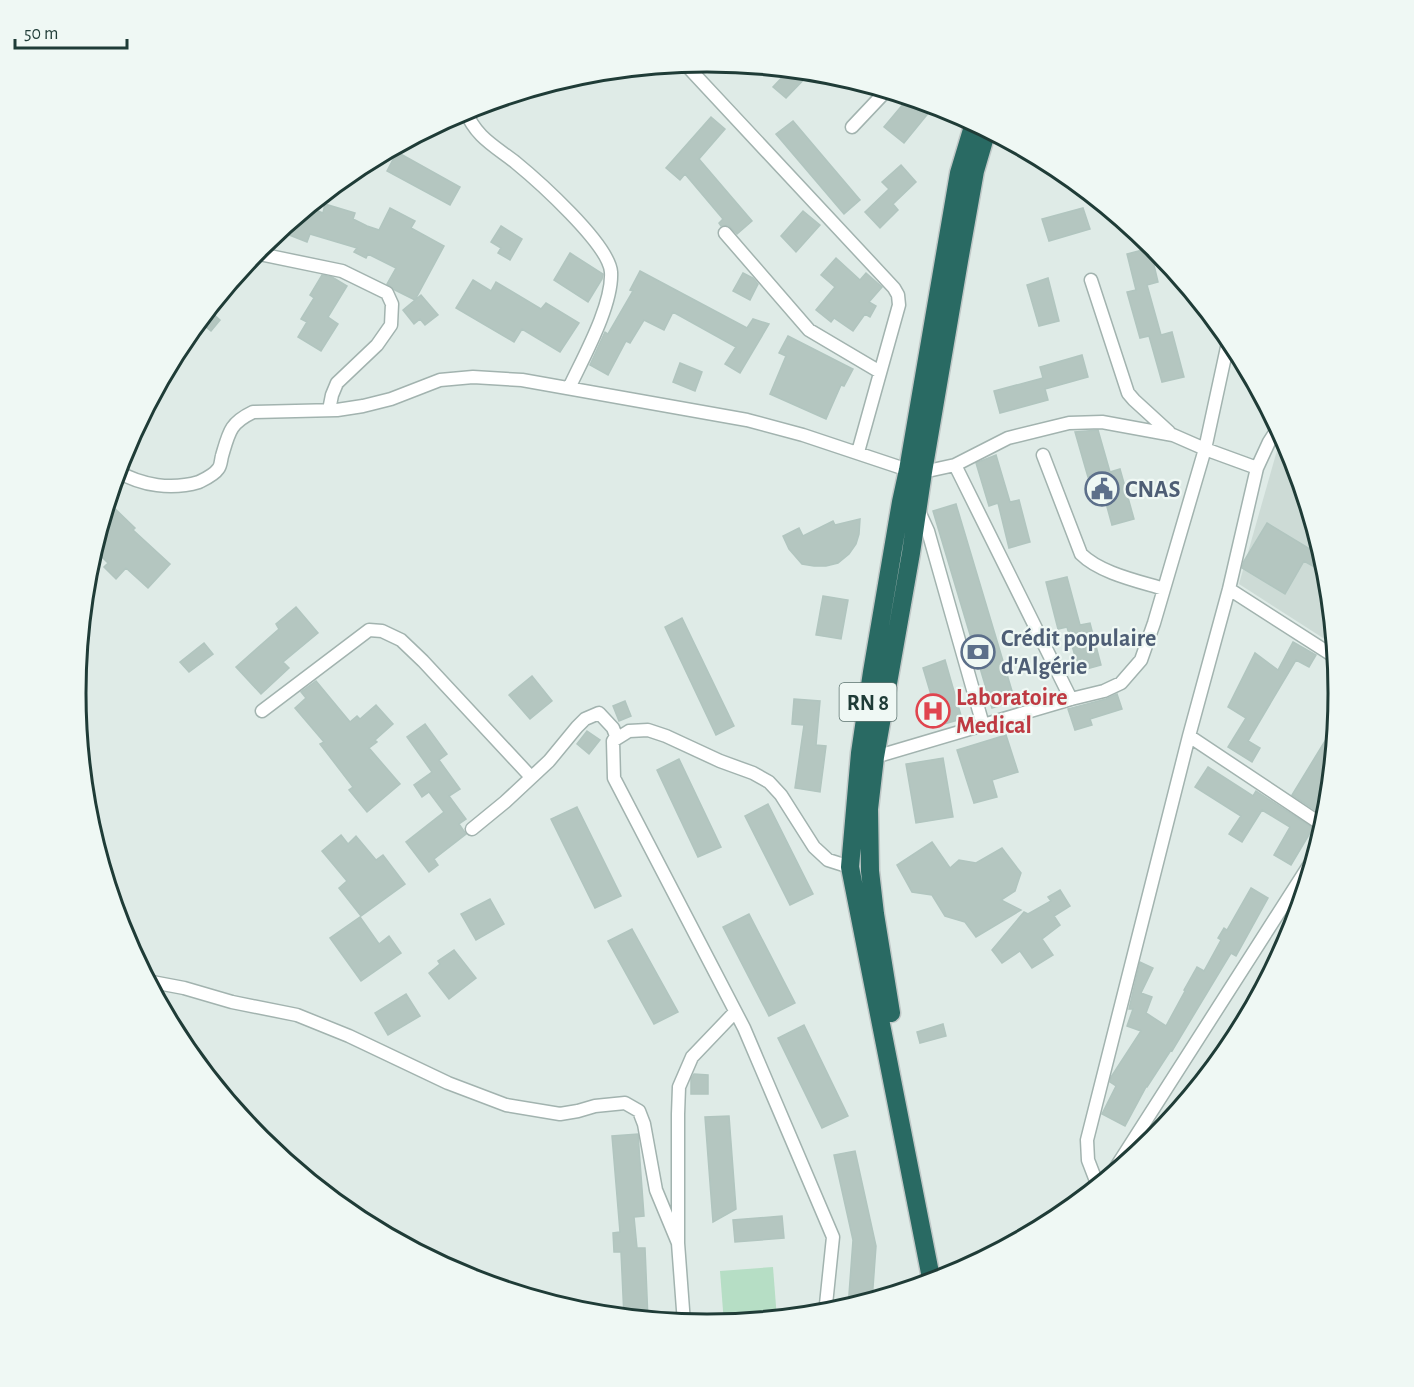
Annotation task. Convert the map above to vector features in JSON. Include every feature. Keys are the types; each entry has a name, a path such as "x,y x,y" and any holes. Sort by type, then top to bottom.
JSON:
{"highway":[{"name":"RN 8","path":"941,1269 894,1032 875,914 870,871 869,809 875,757 918,509 916,471 959,173 972,131"},
{"name":"RN 8","path":"930,1273 850,867 860,753 868,695 901,502 916,471 975,171 985,137"}],"street":[{"path":"699,72 898,295 899,304 858,452"},
{"path":"852,127 880,97"},
{"path":"469,119 478,134 545,188 585,230 598,245 611,270 604,312 569,388"},
{"path":"725,233 810,330 880,372"},
{"path":"267,255 342,271 387,293 392,304 391,325 377,345 337,383 329,410"},
{"path":"1091,280 1128,393 1140,407 1173,435"},
{"path":"875,757 1104,691 1121,683 1141,660 1205,449 1226,351"},
{"path":"126,475 164,487 187,485 206,479 219,469 232,426 241,417 253,412 329,410 363,406 391,399 440,380 473,377 569,388 747,420 804,435 916,471 955,465 1008,438 1069,423 1102,422 1173,435 1257,468"},
{"path":"1095,1179 1088,1160 1087,1140 1189,736 1229,589 1257,468 1272,437"},
{"path":"1043,455 1081,554 1100,568 1164,589"},
{"path":"955,465 1071,699"},
{"path":"918,509 928,531 983,725"},
{"path":"1229,589 1327,652"},
{"path":"262,711 369,630 382,631 401,640 423,661 531,777"},
{"path":"472,829 549,761 585,719 598,713 613,728 616,736 613,741 614,778 744,1028 832,1237 826,1303"},
{"path":"613,741 629,731 648,730 753,773 769,782 781,795 814,847 828,860 850,867"},
{"path":"1189,736 1316,820"},
{"path":"1125,1154 1300,880"},
{"path":"158,983 232,1002 297,1015 349,1036 448,1083 506,1105 560,1114 625,1102 639,1111 644,1124 656,1190 678,1243"},
{"path":"683,1314 678,1243 679,1087 692,1057 735,1012"}],"shaded area":[{"path":"1278,449 1296,494 1317,572 1326,640 1239,584"}],"green space":[{"path":"773,1267 776,1311 723,1315 720,1271"}],"building":[{"path":"783,76 804,80 786,98 773,87"},
{"path":"903,104 929,113 904,143 884,127"},
{"path":"711,117 725,129 699,159 752,221 737,234 728,225 721,226 719,223 723,219 685,174 680,180 666,168"},
{"path":"793,121 860,200 844,214 776,134"},
{"path":"399,153 460,187 450,205 387,171 395,156"},
{"path":"901,165 916,182 893,204 898,210 880,228 865,212 889,189 882,182"},
{"path":"325,204 355,213 353,219 379,230 390,208 415,221 411,228 444,246 415,300 387,284 396,268 368,254 366,258 354,252 357,248 310,234 307,242 288,235 316,210 323,213"},
{"path":"1083,208 1090,229 1049,241 1042,219"},
{"path":"803,211 820,225 796,252 781,236"},
{"path":"501,226 522,239 510,260 498,253 501,248 491,242"},
{"path":"1142,250 1153,262 1158,282 1147,285 1161,335 1172,332 1184,377 1162,382 1149,336 1140,338 1127,292 1136,290 1127,254"},
{"path":"570,253 603,274 588,302 554,280"},
{"path":"836,258 860,280 866,273 882,287 869,302 876,306 870,317 865,314 853,331 834,318 831,322 816,310 835,287 821,275"},
{"path":"640,271 747,328 753,319 769,324 740,373 725,364 736,347 673,312 664,330 644,320 630,343 626,341 608,375 590,365 605,332 608,334 633,291 630,290"},
{"path":"743,273 753,278 758,284 750,300 733,291"},
{"path":"322,275 332,277 347,286 328,317 338,324 321,351 298,337 307,322 301,319 314,298 310,295"},
{"path":"1048,278 1059,321 1039,326 1027,285"},
{"path":"473,280 491,291 496,282 541,309 546,303 579,323 560,352 522,329 514,342 456,308"},
{"path":"421,295 438,315 425,325 420,319 414,324 403,310"},
{"path":"214,315 220,320 211,331 206,327"},
{"path":"788,336 853,369 844,386 841,385 826,419 770,394 786,356 779,353"},
{"path":"1082,355 1088,377 1045,389 1048,400 1000,413 994,391 1043,378 1040,367"},
{"path":"680,363 702,372 695,391 673,382"},
{"path":"1098,430 1110,472 1120,469 1134,519 1112,525 1098,474 1088,477 1075,432"},
{"path":"996,455 1010,502 1019,500 1030,542 1009,548 998,503 989,506 976,463"},
{"path":"956,504 1015,701 992,708 933,511"},
{"path":"114,508 135,528 133,530 170,564 148,588 126,568 116,579 104,567 108,563 101,556"},
{"path":"860,519 856,544 849,554 838,563 826,566 802,564 789,549 783,536 799,528 803,536 833,521 835,525"},
{"path":"1267,523 1311,550 1316,568 1304,561 1285,594 1242,568"},
{"path":"1067,577 1080,625 1090,623 1101,665 1079,671 1067,627 1058,629 1046,582"},
{"path":"823,596 848,600 841,639 816,635"},
{"path":"296,607 318,633 283,662 289,668 261,694 236,667 279,629 276,624"},
{"path":"682,618 734,726 716,735 665,627"},
{"path":"1293,642 1316,655 1309,667 1296,660 1248,741 1260,748 1252,762 1228,747 1246,718 1228,707 1255,653 1278,670"},
{"path":"204,643 213,654 189,672 180,662"},
{"path":"945,660 962,719 940,725 923,668"},
{"path":"532,676 552,701 530,719 509,695"},
{"path":"316,681 350,722 357,716 360,719 376,705 393,724 369,748 400,784 367,812 349,790 353,787 320,744 324,742 295,708 306,698 301,692"},
{"path":"1117,694 1122,709 1090,719 1092,725 1075,730 1068,709"},
{"path":"794,699 820,701 816,745 826,746 820,792 795,788 804,725 792,724"},
{"path":"625,701 631,716 619,721 613,706"},
{"path":"425,724 447,754 439,760 460,789 449,796 466,819 459,824 466,834 434,859 438,865 429,872 406,842 444,812 429,792 422,797 414,785 432,772 407,737"},
{"path":"587,731 600,740 589,754 577,744"},
{"path":"1006,735 1018,772 992,780 997,797 974,803 957,750"},
{"path":"1327,738 1317,812 1292,795"},
{"path":"943,758 953,817 916,823 906,764"},
{"path":"679,759 721,847 698,857 657,770"},
{"path":"1208,767 1253,796 1256,791 1313,828 1291,865 1274,855 1290,827 1262,810 1242,842 1229,834 1241,816 1195,787"},
{"path":"768,804 813,894 790,905 745,816"},
{"path":"577,807 621,896 595,908 551,819"},
{"path":"341,835 348,844 356,836 376,860 383,855 405,884 361,916 339,888 347,881 322,851"},
{"path":"932,842 950,868 959,860 976,863 1002,848 1021,873 1015,891 1001,900 1021,910 976,937 965,922 945,916 932,895 912,892 897,865"},
{"path":"1251,888 1268,898 1236,956 1231,953 1172,1051 1146,1087 1125,1126 1102,1114 1116,1086 1110,1082 1111,1077 1141,1031 1127,1026 1133,1009 1129,1009 1140,962 1153,968 1141,993 1152,997 1146,1013 1166,1026 1197,967 1204,971 1221,940 1218,938 1224,928 1227,930"},
{"path":"1060,890 1070,906 1054,916 1060,925 1042,939 1053,955 1032,968 1020,951 1002,963 992,950 1024,912 1028,914 1051,901 1048,897"},
{"path":"490,899 504,924 476,940 461,914"},
{"path":"749,914 795,1003 769,1016 723,927"},
{"path":"360,917 379,944 389,936 401,953 361,981 330,938"},
{"path":"632,929 678,1012 654,1024 608,941"},
{"path":"454,950 476,978 449,999 429,973 440,964 438,961"},
{"path":"406,994 420,1016 388,1035 375,1013"},
{"path":"943,1024 946,1036 920,1043 917,1032"},
{"path":"804,1025 848,1116 822,1128 778,1038"},
{"path":"694,1074 708,1075 708,1094 691,1094 691,1079"},
{"path":"729,1116 736,1209 713,1222 705,1117"},
{"path":"638,1134 644,1216 634,1217 637,1248 645,1248 648,1312 624,1310 621,1252 614,1252 613,1233 620,1232 612,1136"},
{"path":"855,1151 876,1246 873,1293 849,1298 853,1240 834,1155"},
{"path":"782,1216 784,1238 735,1242 733,1220"}],"place":[{"name":"CNAS","path":"1102,489"},
{"name":"Crédit populaire d'Algérie","path":"978,652"},
{"name":"Laboratoire Medical","path":"933,711"}]}
